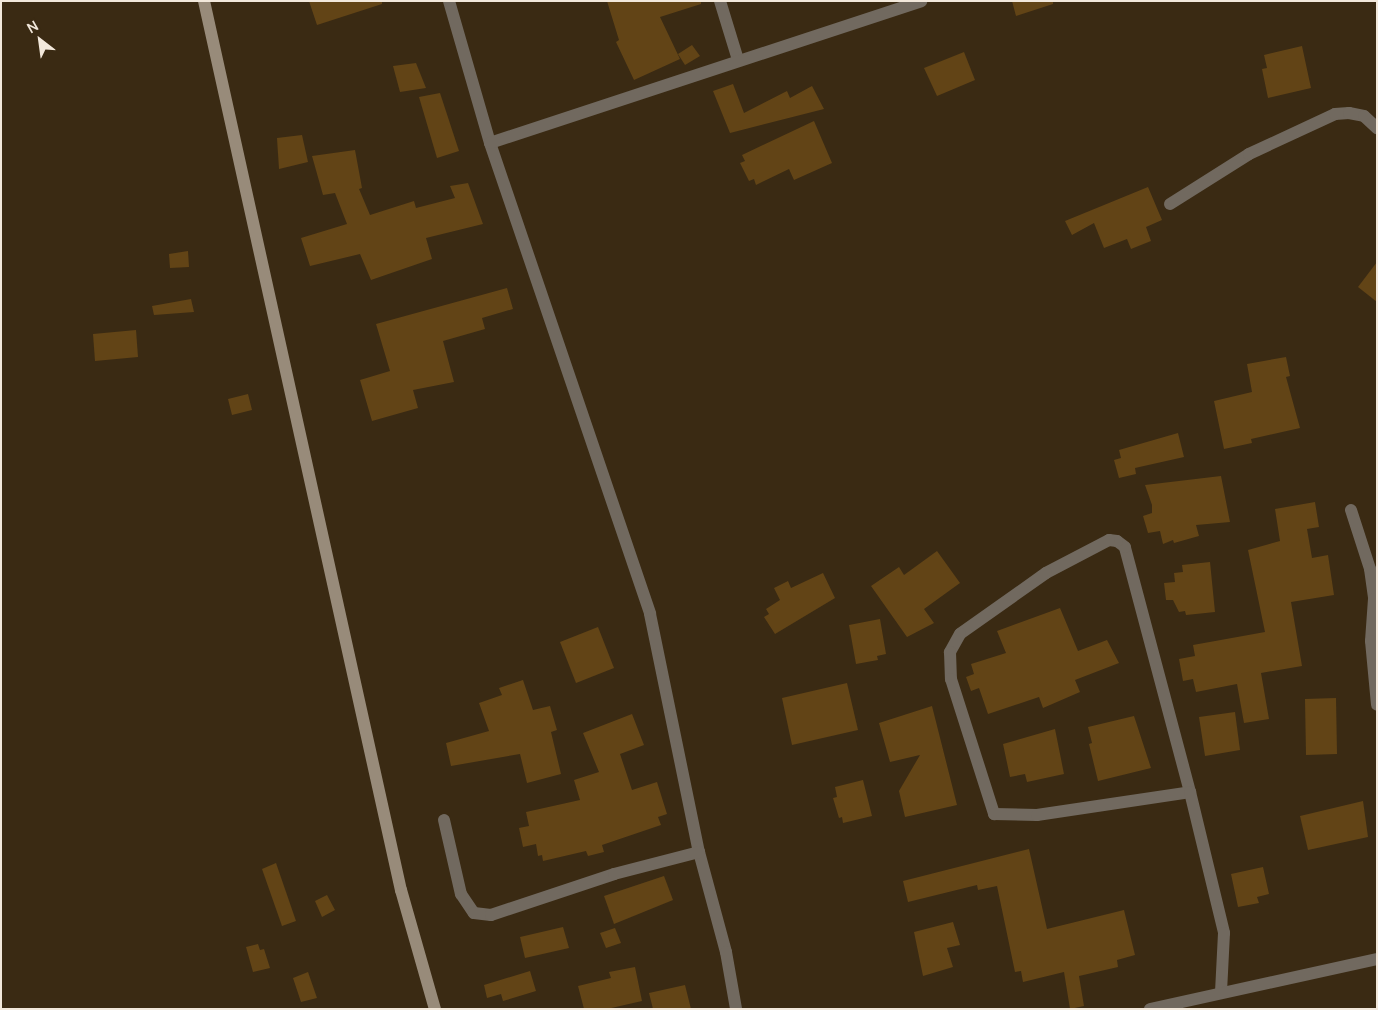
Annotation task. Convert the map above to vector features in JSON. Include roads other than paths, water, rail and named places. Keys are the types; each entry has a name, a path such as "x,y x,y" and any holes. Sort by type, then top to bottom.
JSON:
{"main road":[{"path":"204,1 399,880 435,1009"}],"street":[{"path":"449,1 490,144 650,614 699,852 726,952 736,1009"},
{"path":"720,1 738,60"},
{"path":"490,144 738,60 921,1"},
{"path":"1170,204 1249,154 1335,114 1349,112 1364,116 1377,128"},
{"path":"1351,510 1370,569 1374,600 1371,641 1377,705"},
{"path":"1190,792 1036,815 994,814 951,678 950,652 960,634 1046,573 1109,540 1117,541 1126,547 1190,792 1224,933 1221,992"},
{"path":"444,820 461,894 474,913 491,915 622,871 699,852"},
{"path":"1150,1009 1377,959"}]}
